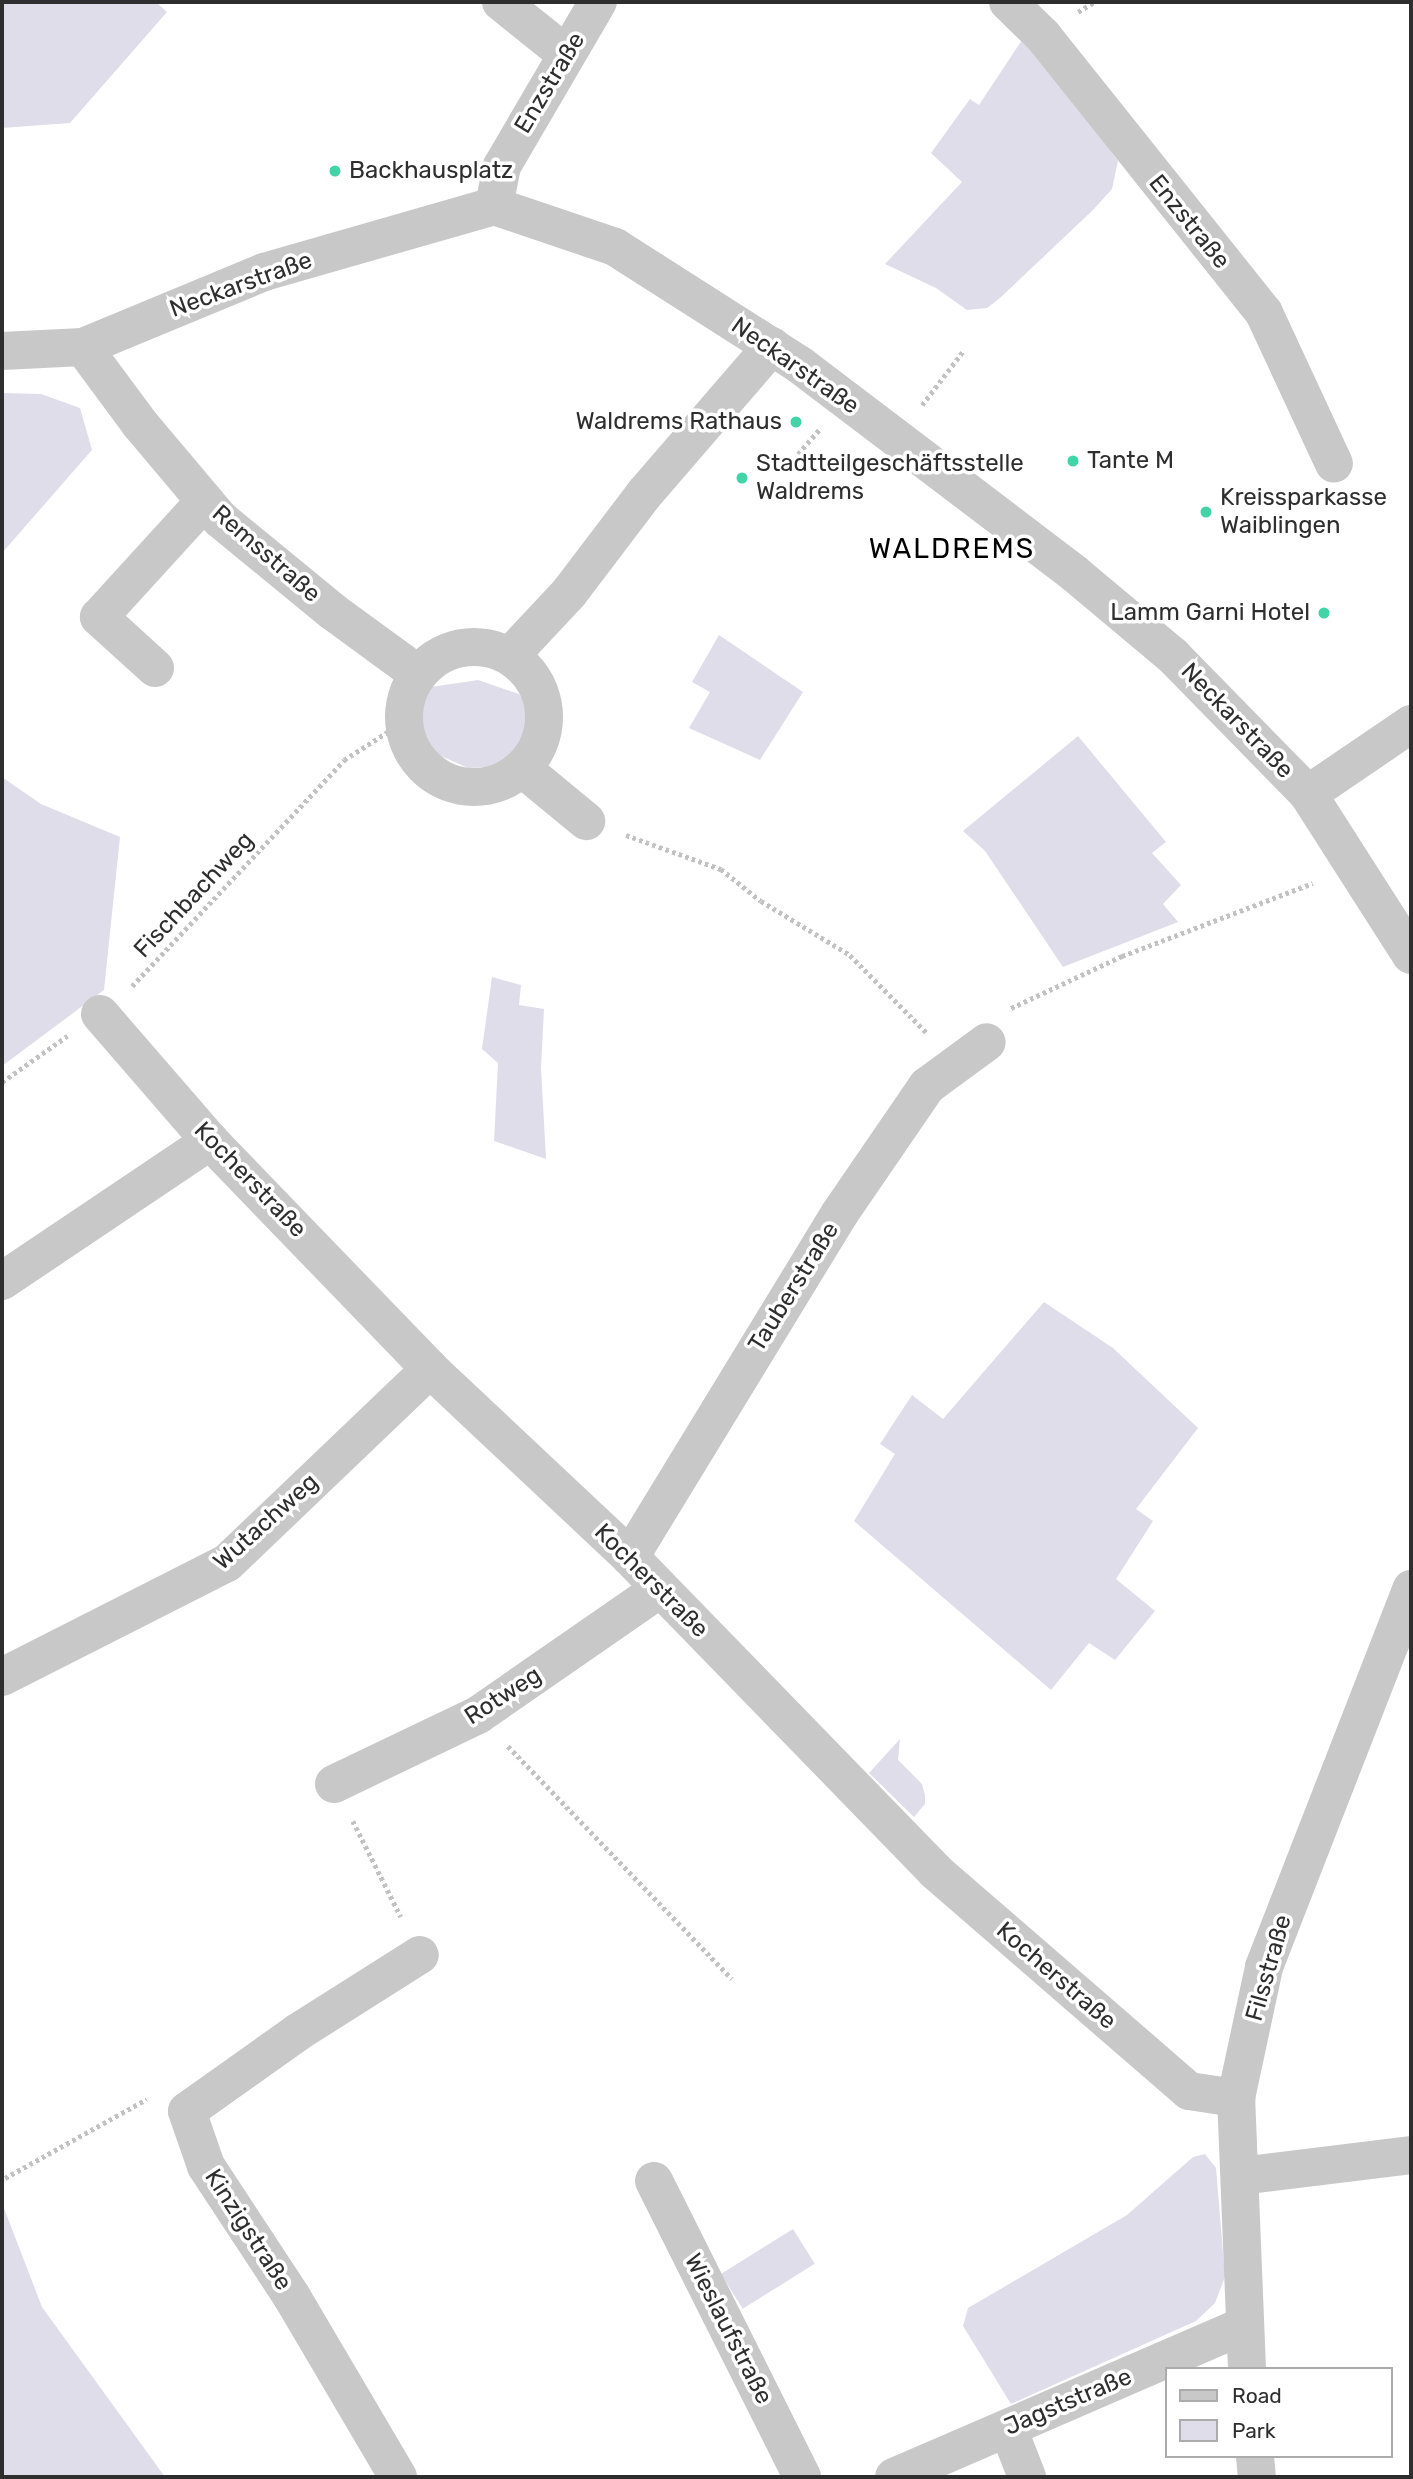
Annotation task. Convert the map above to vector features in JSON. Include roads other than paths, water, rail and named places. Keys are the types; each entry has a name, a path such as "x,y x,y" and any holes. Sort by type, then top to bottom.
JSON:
{"street":[{"path":"501,2 566,54"},
{"name":"Enzstraße","path":"494,206 502,166 598,2"},
{"name":"Enzstraße","path":"1008,2 1043,36 1264,313 1334,464"},
{"name":"Neckarstraße","path":"2,351 83,346 264,272 494,206 615,247 772,346 1075,574 1173,656 1308,794 1411,955"},
{"name":"Remsstraße","path":"83,346 220,519 332,611 418,674"},
{"path":"510,656 569,593 645,493 772,346"},
{"path":"155,668 99,617 205,501"},
{"path":"478,646 510,656 538,684 544,706 544,729 537,750 523,769 494,784 460,786 421,764 403,722 409,688 418,674 430,661 461,647 478,646"},
{"path":"1308,794 1411,724"},
{"path":"523,769 586,821"},
{"name":"Kocherstraße","path":"100,1014 210,1141 430,1369 629,1557 935,1871 1189,2091 1237,2098"},
{"name":"Tauberstraße","path":"629,1557 840,1213 927,1086 972,1053"},
{"path":"2,1281 210,1141"},
{"name":"Wutachweg","path":"2,1677 228,1563 430,1369"},
{"name":"Rotweg","path":"334,1784 478,1715 660,1589"},
{"name":"Filsstraße","path":"1247,2367 1243,2326 1237,2098 1264,1967 1411,1589"},
{"name":"Kinzigstraße","path":"398,2477 292,2297 206,2166 187,2111 298,2032 420,1955"},
{"path":"1240,2176 1411,2155"},
{"name":"Wieslaufstraße","path":"654,2181 802,2477"},
{"name":"Jagststraße","path":"894,2477 1243,2326"},
{"path":"1008,2428 1027,2477"},
{"path":"1255,2458 1257,2477"}],"place":[{"name":"Backhausplatz","path":"335,171"},
{"name":"Waldrems Rathaus","path":"796,422"},
{"name":"Tante M","path":"1073,461"},
{"name":"Stadtteilgeschäftsstelle Waldrems","path":"742,478"},
{"name":"Kreissparkasse Waiblingen","path":"1206,512"},
{"name":"Lamm Garni Hotel","path":"1324,613"}],"district":[{"name":"WALDREMS","path":"952,549"}]}
